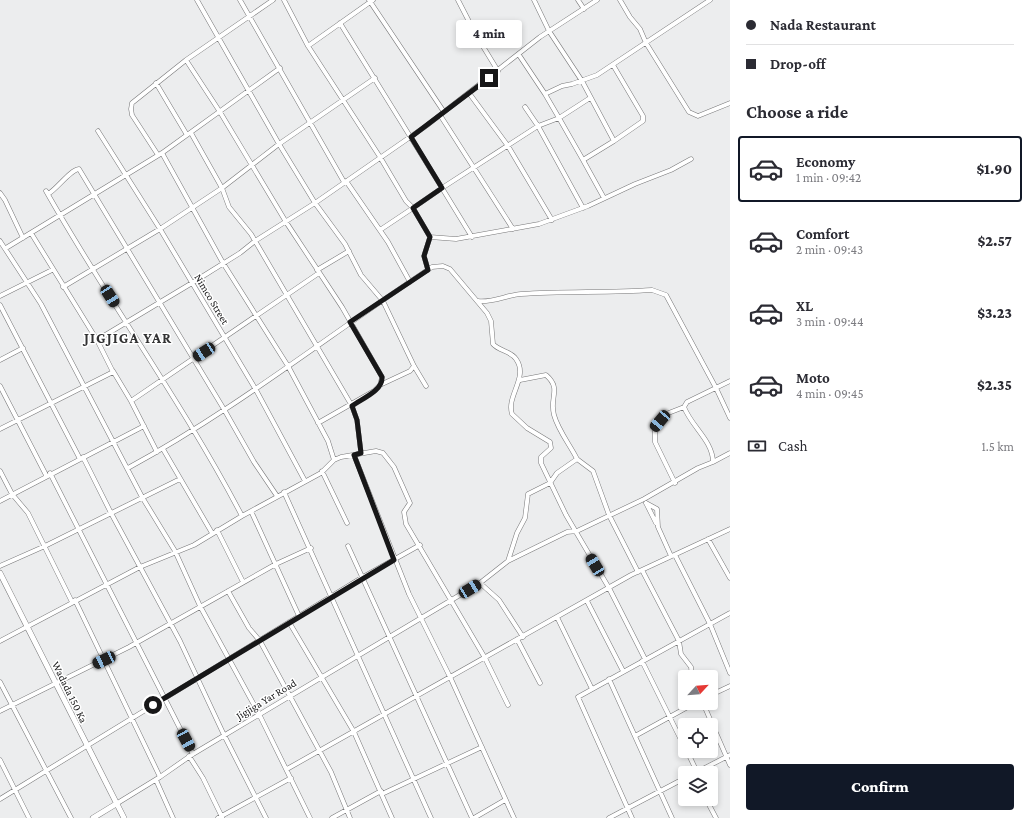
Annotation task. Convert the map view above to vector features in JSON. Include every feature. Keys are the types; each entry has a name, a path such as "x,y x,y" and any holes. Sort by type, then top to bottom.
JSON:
{"street":[{"path":"197,0 278,144 349,251 361,275 383,301 414,366 426,386"},
{"path":"240,0 345,182 380,230 410,282"},
{"path":"273,0 261,10 217,37 186,60 132,103 130,109 141,132 160,154 223,263 288,366 328,441 334,460"},
{"path":"284,0 308,46 381,158 406,200 413,208 430,237 424,256 428,270"},
{"path":"458,0 476,35 498,71"},
{"path":"534,0 549,32 582,81 614,141"},
{"path":"578,0 584,9"},
{"path":"97,340 240,253 255,241 316,203 411,137 549,32 597,0"},
{"path":"620,0 630,17 640,29 646,43 689,112 698,116 730,104"},
{"path":"545,94 562,86 582,81 613,65 710,0"},
{"path":"308,46 371,1 513,229"},
{"path":"340,23 472,237"},
{"path":"518,55 545,94 584,160 604,198"},
{"path":"186,60 220,112 251,166 286,222 342,308 380,374 382,381 380,385"},
{"path":"584,160 643,121 643,116 613,65"},
{"path":"6,248 160,154 280,68"},
{"path":"63,287 160,229 222,188 278,144 375,78"},
{"path":"156,83 222,188 229,207 243,222 255,241 352,406 357,420 361,453"},
{"path":"469,93 508,146 552,220"},
{"path":"380,230 538,126 559,118 590,98"},
{"path":"525,107 538,126 583,208"},
{"name":"Nimco Street","path":"98,131 160,229 256,390 305,481"},
{"path":"430,237 449,240 472,237 552,220 671,170 691,159"},
{"path":"242,516 222,478 194,431 127,322 92,269 47,192 58,188 73,171 79,169 225,411 254,462 277,496"},
{"path":"0,193 23,238"},
{"path":"31,233 52,270 97,340 157,452"},
{"path":"0,241 6,248 51,323 83,387 128,468 142,498 175,552 200,606 259,714 310,818"},
{"path":"131,401 225,338 349,251"},
{"path":"128,468 194,431 225,411 350,322 428,270 438,265 450,269 478,301 491,322 493,344 515,358 521,374 520,380 514,392 511,411 515,418 527,428 550,442 551,448 541,457 541,463 566,515 577,531 609,588 678,733"},
{"path":"0,296 52,270"},
{"path":"478,301 485,302 518,294 542,292 652,290 666,295 716,388 730,418"},
{"path":"0,305 170,624 266,818"},
{"path":"0,360 23,348"},
{"path":"318,423 352,406 380,385 410,371 414,366"},
{"path":"0,429 113,371"},
{"path":"520,380 546,375 553,382 555,392 552,404 554,416 577,459 593,471 609,515 638,572"},
{"path":"674,483 655,442 655,428 666,414 684,407 687,402 730,381"},
{"path":"0,386 17,420 79,530 107,584 221,817 291,778"},
{"path":"684,407 687,416 710,447 714,462"},
{"path":"0,501 48,474 144,426"},
{"path":"163,449 212,533"},
{"path":"0,641 140,567 175,552 186,549 322,471 334,460 376,451 383,453 388,458 410,501 404,515 406,524 485,658 508,705"},
{"name":"Jigjiga Yar Road","path":"93,818 156,780 191,755 480,583 508,561 567,532 577,531 609,515 645,501 698,468 714,462 730,453"},
{"path":"354,455 394,560 420,618 451,679 514,818"},
{"path":"508,561 517,533 525,518 528,494 550,483 557,473 577,459"},
{"path":"0,471 12,494 28,513 104,660 160,777"},
{"path":"322,471 347,523"},
{"path":"0,566 79,530 180,479"},
{"path":"284,492 311,548 357,655 432,818"},
{"path":"645,501 657,509 658,527"},
{"path":"645,501 710,624 730,673"},
{"path":"251,511 299,616"},
{"path":"287,770 385,713 451,679 517,639 638,572 730,529"},
{"path":"217,530 243,582"},
{"path":"708,539 730,578"},
{"path":"348,546 473,818 505,800"},
{"path":"0,799 363,577 420,546"},
{"path":"0,711 137,643 243,582 276,564 311,548"},
{"path":"642,570 678,641 681,654 691,667 691,670"},
{"name":"Wadada 150 Ka","path":"0,573 86,747 124,818"},
{"path":"480,583 499,600 523,637"},
{"path":"228,591 249,628 260,641 320,751 350,818"},
{"path":"587,600 623,671"},
{"path":"632,818 579,700 580,696 730,613"},
{"path":"557,617 592,689"},
{"path":"289,622 354,732 392,818"},
{"path":"517,639 540,683"},
{"path":"609,679 672,818"},
{"path":"0,682 71,818"},
{"path":"718,692 730,686"},
{"path":"635,736 682,710"},
{"path":"706,710 728,756 730,765"},
{"path":"332,818 382,793 482,747"},
{"path":"708,766 728,756"},
{"path":"0,760 30,818"},
{"path":"156,780 173,818"},
{"path":"609,818 678,782"},
{"path":"710,806 716,818"}],"district":[{"name":"JIGJIGA YAR","path":"128,338"}],"route":[{"path":"153,705 363,577 394,560 380,519 354,455 361,453 356,414 352,406 374,391 380,385 382,377 350,322 428,270 424,256 430,237 425,231 413,208 442,188 411,137 489,78"}]}
